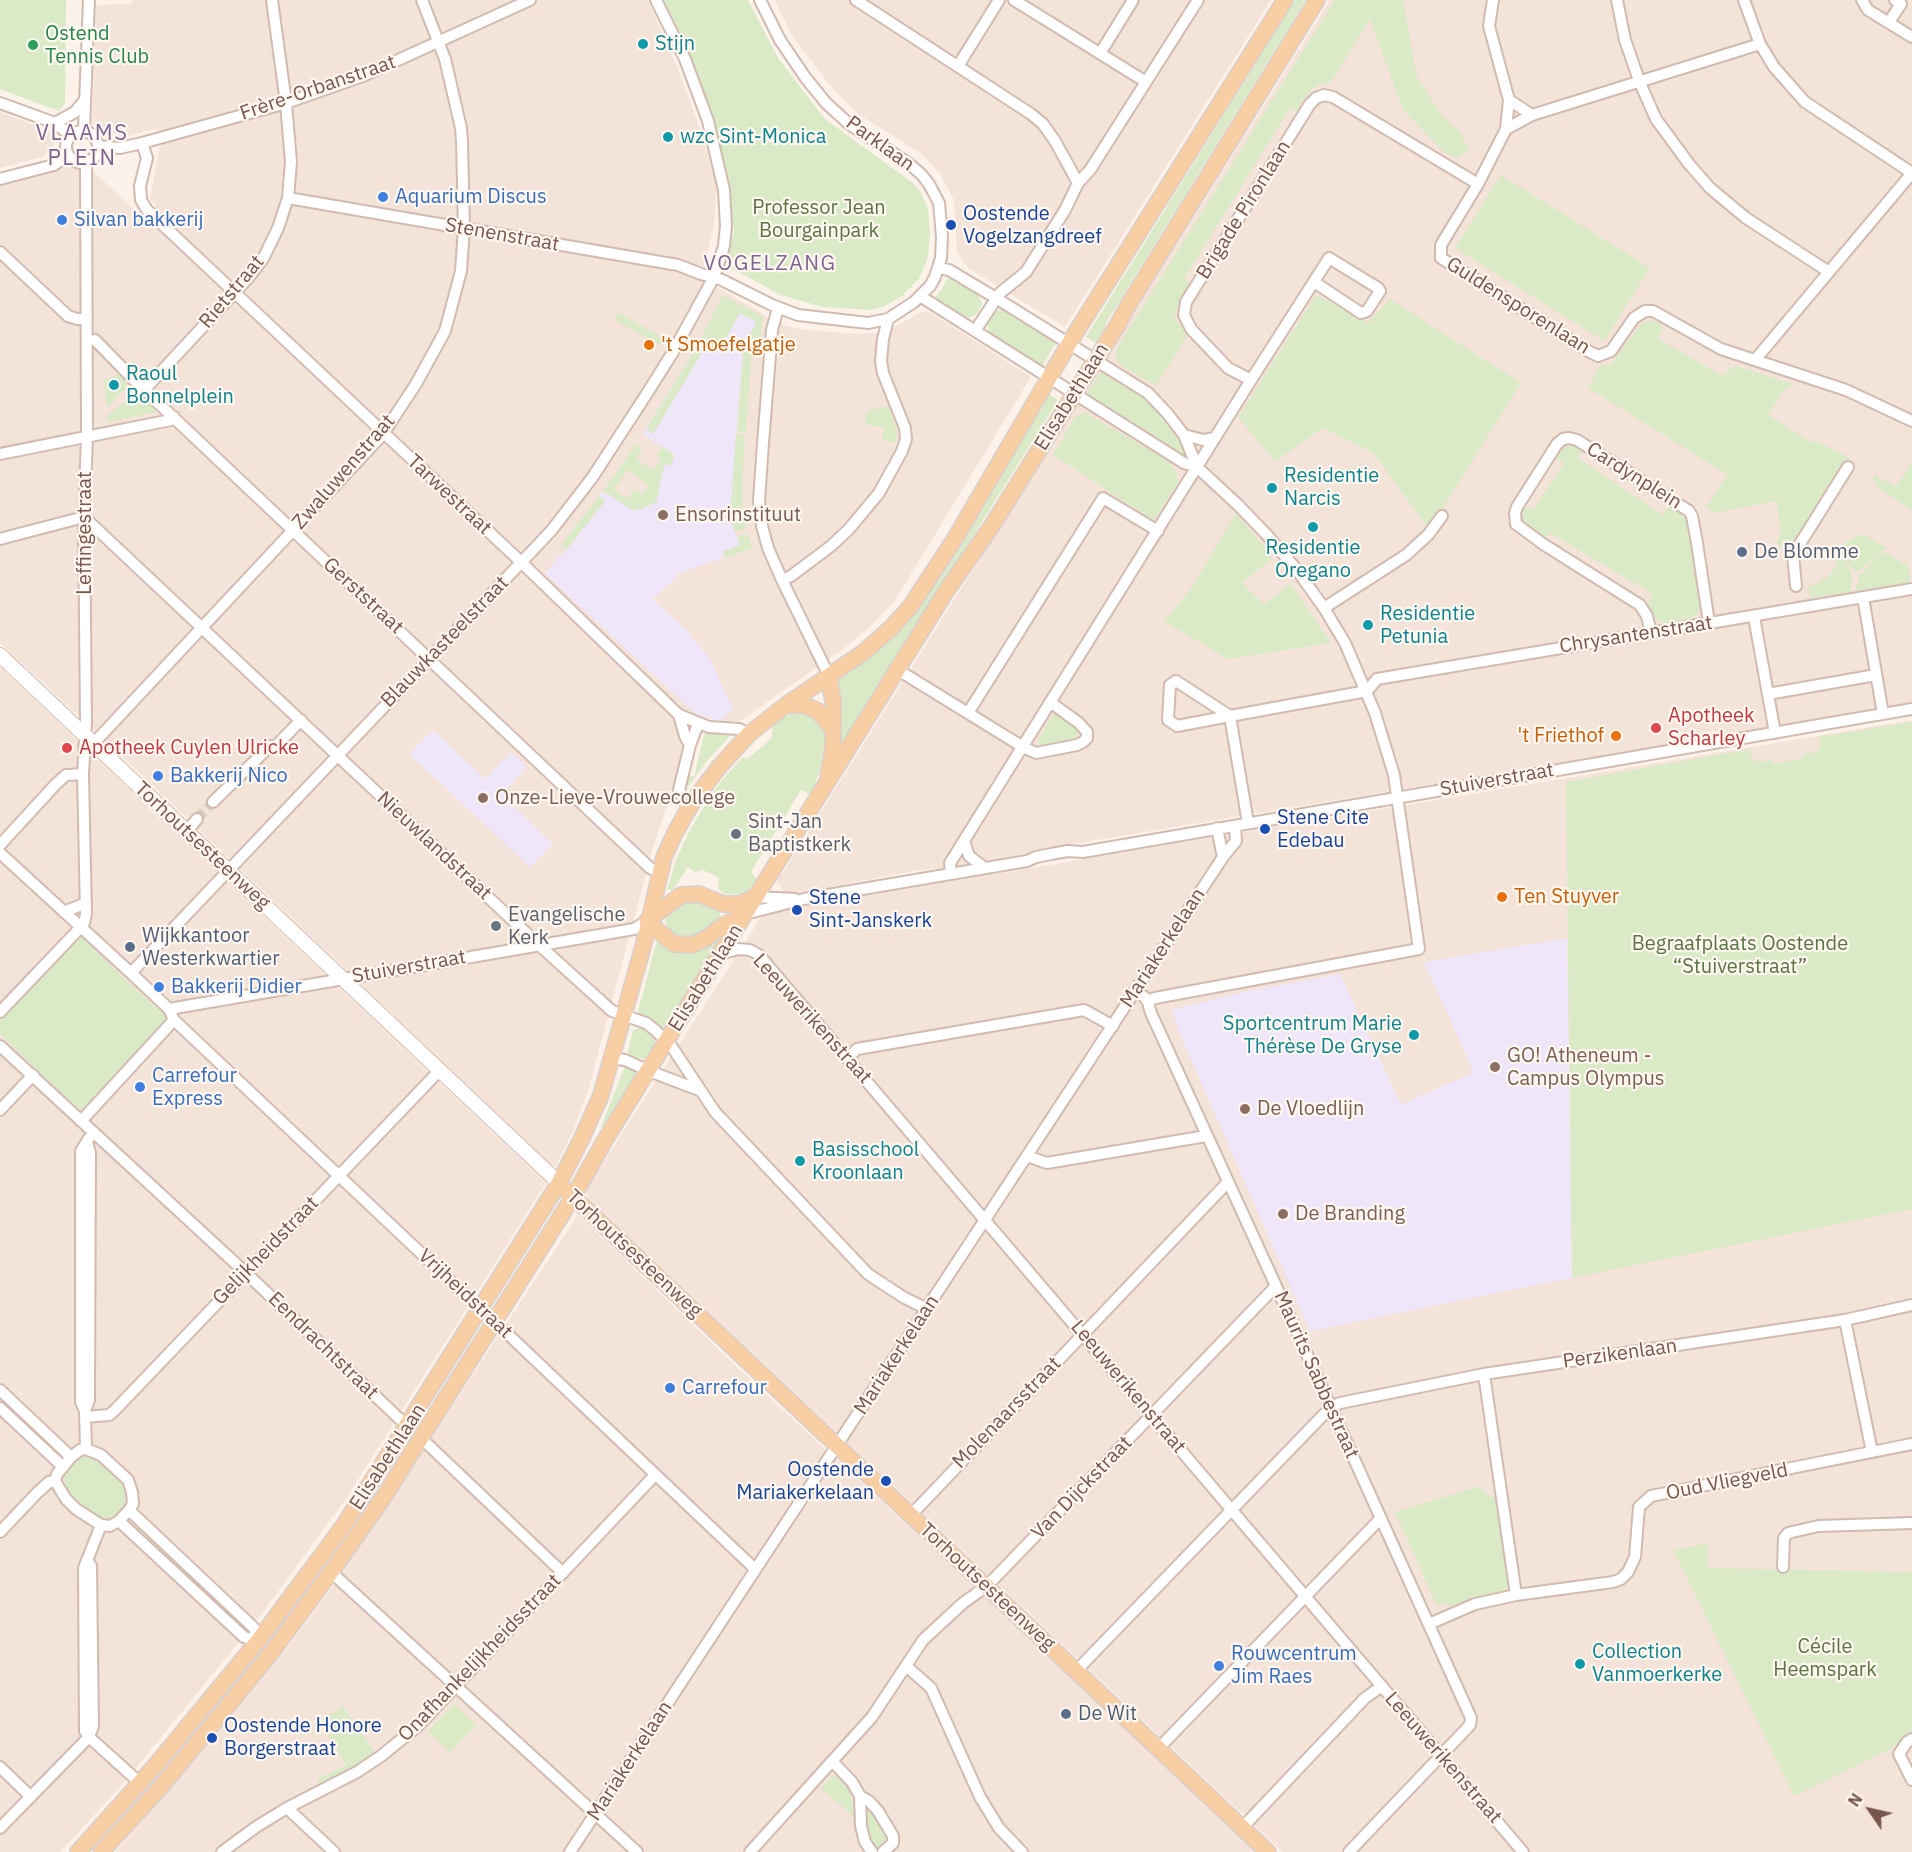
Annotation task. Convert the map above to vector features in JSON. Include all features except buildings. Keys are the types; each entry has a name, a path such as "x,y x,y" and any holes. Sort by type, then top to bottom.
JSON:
{"main road":[{"name":"Elisabethlaan","path":"78,1852 140,1783 258,1641 344,1525 559,1183 601,1095 643,947 647,921 660,873 669,845 688,809 720,766 749,734 786,705 864,652 910,608 954,540 1048,378 1285,0"},
{"name":"Elisabethlaan","path":"101,1852 166,1781 272,1652 332,1572 421,1438 573,1197 720,954 947,590 991,527 1317,0"},
{"name":"Elisabethlaan","path":"822,792 833,750 833,702 830,676"},
{"path":"786,705 804,705 818,711 833,729"},
{"name":"Elisabethlaan","path":"647,921 681,895 699,894 723,904 739,904 756,897"},
{"name":"Elisabethlaan","path":"647,921 674,944 692,945 745,914"},
{"name":"Torhoutsesteenweg","path":"559,1183 1268,1852"},
{"name":"Vrijheidstraat","path":"480,1309 494,1321"},
{"name":"Eendrachtstraat","path":"407,1426 421,1438"},
{"path":"258,1641 272,1652"}],"street":[{"path":"84,131 89,0"},
{"name":"Rietstraat","path":"145,388 236,292 264,257 278,228 288,198 291,162 286,103 272,0"},
{"name":"Zwaluwenstraat","path":"89,739 203,628 383,434 416,384 445,331 461,271 464,228 460,128 446,59 422,0"},
{"name":"Frère-Orbanstraat","path":"98,146 120,148 142,143 286,103 363,76 530,0"},
{"name":"Blauwkasteelstraat","path":"131,973 550,531 592,478 673,352 714,277 724,246 726,226 724,190 705,111 686,59 657,0"},
{"name":"Parklaan","path":"714,277 778,308 798,315 868,323 888,319 903,310 930,286 939,268 942,237 941,212 929,184 908,163 849,124 826,103 780,40 760,0"},
{"path":"855,0 1024,109 1043,124 1078,183"},
{"path":"958,66 999,0"},
{"path":"1014,0 1146,82"},
{"path":"1101,52 1133,0"},
{"path":"975,331 996,298 1026,272 1065,210 1078,183 1090,170 1198,0"},
{"path":"1493,0 1490,26 1509,100 1506,129"},
{"path":"1617,0 1624,40 1640,83 1656,119 1689,164 1710,188 1746,218 1829,272"},
{"path":"1744,0 1760,44 1774,67 1805,102 1912,173 1755,360"},
{"path":"1862,0 1868,10 1912,37"},
{"path":"1889,22 1901,4 1894,0"},
{"path":"1506,129 1532,115 1760,44"},
{"name":"Brigade Pironlaan","path":"1251,380 1228,368 1191,328 1184,315 1186,302 1310,104 1316,98 1324,95 1333,97 1478,184"},
{"path":"55,123 75,112 84,100"},
{"path":"1509,100 1532,115"},
{"path":"0,103 55,123 71,136"},
{"name":"Guldensporenlaan","path":"1506,129 1478,184 1441,245 1441,258 1598,356 1611,351 1634,318 1645,311 1653,311 1721,349 1846,390 1912,421"},
{"path":"84,131 93,136 98,146 96,155 86,162 77,162 68,155 66,147 71,136 84,131"},
{"name":"Tarwestraat","path":"142,143 147,158 140,186 141,200 147,210 680,715 698,724 739,729 749,734"},
{"path":"0,179 54,165 68,155"},
{"name":"Leffingestraat","path":"80,928 84,923 86,903 83,774 89,739 84,517 87,437 86,162"},
{"name":"Stenenstraat","path":"288,198 678,265 714,277"},
{"path":"0,252 68,316 87,319"},
{"path":"951,874 950,863 1329,258 1380,291 1367,312 1361,313 1314,282"},
{"path":"939,268 949,270 996,298 1148,393 1167,413 1184,435 1197,467 1268,535 1324,608 1345,643 1366,691 1394,775 1419,949 1148,1001 1145,996 1136,991"},
{"path":"920,296 1184,463 1197,467"},
{"path":"778,308 772,330 759,501 762,526 768,548 782,580 830,676"},
{"path":"782,580 791,576 849,530 879,493 902,451 906,439 905,428 883,373 881,361 888,319"},
{"name":"Gerststraat","path":"95,340 650,868 660,873"},
{"path":"0,454 171,420 174,417"},
{"path":"1184,435 1203,440 1215,438"},
{"name":"Cardynplein","path":"1651,633 1647,616 1640,605 1543,544 1516,524 1517,507 1560,440 1569,438 1576,440 1689,511 1697,543 1709,623"},
{"path":"1796,586 1793,555 1848,467"},
{"path":"968,713 1103,498 1158,531"},
{"path":"1324,608 1406,555 1428,535 1442,516"},
{"path":"0,539 84,517"},
{"name":"Nieuwlandstraat","path":"84,517 539,945 612,1011 624,1016"},
{"name":"Chrysantenstraat","path":"1230,716 1176,681 1170,685 1168,720 1177,726 1366,691 1377,679 1912,589"},
{"path":"1863,597 1883,714"},
{"path":"1754,616 1774,733"},
{"name":"Torhoutsesteenweg","path":"0,655 559,1183"},
{"path":"898,670 1036,753 1077,745 1087,738 1087,732 1079,723 1050,702"},
{"path":"1768,694 1876,675"},
{"name":"Stuiverstraat","path":"745,914 804,899 1027,861 1037,863 1083,852 1217,828 1912,709"},
{"name":"Tarwestraat","path":"680,715 685,736 690,745"},
{"path":"1230,716 1248,823"},
{"path":"213,802 270,746 276,746 301,720"},
{"path":"688,809 679,790 690,745 698,724"},
{"path":"0,845 66,775 83,774"},
{"path":"187,831 197,819"},
{"name":"Mariakerkelaan","path":"570,1852 1223,857 1236,841 1236,826"},
{"path":"1217,828 1223,857"},
{"path":"964,841 969,856 985,868"},
{"path":"0,853 131,973 169,1010 174,1020 82,1120"},
{"name":"Stuiverstraat","path":"756,897 804,899"},
{"path":"64,912 86,903"},
{"name":"Stuiverstraat","path":"169,1010 342,978 634,929 647,921"},
{"path":"0,1012 80,928"},
{"name":"Leeuwerikenstraat","path":"720,954 738,949 750,950 759,955 1523,1852"},
{"name":"Maurits Sabbestraat","path":"1148,1001 1150,1013 1276,1286 1472,1722 1441,1755"},
{"path":"848,1058 857,1049 1084,1010 1113,1026"},
{"name":"Elisabethlaan","path":"624,1016 646,1023 666,1042"},
{"name":"Vrijheidstraat","path":"174,1020 480,1309"},
{"path":"666,1042 672,1047 715,1112 868,1274 903,1297 927,1309"},
{"name":"Eendrachtstraat","path":"0,1046 246,1273 407,1426"},
{"path":"612,1058 626,1060 648,1071 699,1090"},
{"name":"Gelijkheidstraat","path":"85,1414 109,1415 114,1411 440,1070"},
{"path":"0,1110 33,1075"},
{"path":"86,1449 85,1414 81,1402 86,1280 81,1151 93,1131"},
{"path":"1027,1156 1047,1163 1206,1136"},
{"name":"Molenaarsstraat","path":"911,1515 1228,1182"},
{"name":"Van Dijckstraat","path":"750,1852 872,1717 923,1640 1152,1415 1276,1286"},
{"name":"Perzikenlaan","path":"1330,1408 1340,1403 1484,1374 1845,1320 1912,1305"},
{"path":"1845,1320 1872,1452"},
{"name":"Vrijheidstraat","path":"494,1321 755,1569"},
{"path":"1484,1374 1516,1595"},
{"path":"0,1390 71,1457"},
{"path":"0,1408 62,1466"},
{"path":"1076,1671 1330,1408"},
{"name":"Eendrachtstraat","path":"421,1438 563,1573"},
{"name":"Oud Vliegveld","path":"1429,1624 1475,1604 1516,1595 1621,1579 1628,1572 1635,1557 1639,1507 1651,1496 1912,1444"},
{"path":"86,1449 100,1455 128,1480 133,1504 119,1521 110,1526 100,1526 76,1509 66,1499 55,1481 62,1466 80,1450 86,1449"},
{"name":"Onafhankelijkheidsstraat","path":"222,1852 287,1808 357,1772 418,1726 655,1475"},
{"path":"0,1532 37,1492 49,1482 55,1481"},
{"path":"129,1510 254,1628 258,1641"},
{"path":"1158,1749 1381,1518"},
{"path":"119,1521 246,1638 258,1641"},
{"path":"1783,1567 1784,1538 1788,1533 1818,1526 1912,1523"},
{"path":"100,1526 84,1568 85,1731 140,1783"},
{"path":"332,1572 637,1852"},
{"path":"906,1666 931,1688 980,1797 999,1828 1022,1852"},
{"path":"1242,1828 1365,1698 1382,1686"},
{"path":"0,1828 89,1737"},
{"path":"1912,1739 1907,1742 1899,1754 1912,1780"},
{"path":"1349,1852 1441,1755"},
{"path":"832,1762 852,1782 860,1796 861,1826 865,1842 872,1852"},
{"path":"0,1767 31,1797"},
{"path":"860,1796 869,1801 878,1811 893,1836 893,1843 883,1852"},
{"path":"287,1808 334,1852"}],"shaded area":[{"path":"132,0 648,0 677,66 717,184 714,224 700,277 780,324 798,329 858,334 877,333 897,326 921,312 930,312 1031,377 895,600 871,626 843,649 740,721 720,721 696,715 651,854 588,1091 573,1131 556,1166 550,1164 0,643 0,183 71,164 94,172 143,218 156,205 150,199 160,146 156,128 124,138 92,125 96,5 131,4"},
{"path":"775,0 1271,0 1065,327 968,268 957,252 954,200 940,174 922,154 858,114 829,84 791,34"},
{"path":"1330,0 1912,0 1912,704 1067,845 1064,849 1044,852 1040,850 962,866 920,870 792,894 784,892 777,880 779,872 782,874"},
{"path":"0,112 52,132 55,141 53,147 42,157 0,168"},
{"name":"Ensorinstituut","path":"740,312 757,322 743,347 730,518 740,545 723,552 724,557 675,575 676,578 653,599 688,632 710,659 733,709 720,721 696,714 544,573 573,542 605,501 599,496 603,491 634,511 665,463 670,466 674,455 642,434 700,340 718,352"},
{"path":"0,667 546,1183 347,1497 258,1619 121,1786 60,1852 0,1852"},
{"path":"1912,720 1912,1852 1283,1852 589,1199 586,1189 764,913"},
{"name":"Onze-Lieve-Vrouwecollege","path":"433,730 485,779 511,752 527,767 506,790 512,795 507,800 553,844 530,867 409,754"},
{"path":"1567,938 1572,1278 1310,1331 1179,1032 1172,1010 1253,990 1340,974 1401,1105 1474,1072 1424,962"},
{"path":"578,1215 757,1386 1260,1852 115,1852 280,1658 336,1582"}],"green space":[{"name":"Ostend Tennis Club","path":"0,0 66,0 65,103 59,111 0,89"},
{"name":"Professor Jean Bourgainpark","path":"663,0 748,0 778,58 825,119 913,183 920,191 928,208 930,233 928,257 919,279 902,296 883,307 870,310 823,307 781,295 725,265 734,231 729,191 712,113 673,18"},
{"path":"1295,0 1306,0 1107,321 1098,344 1086,337"},
{"path":"1335,0 1403,0 1417,77 1443,117 1460,132 1469,149 1458,159 1444,152 1403,110 1370,19 1331,82 1320,84 1310,91 1296,112 1290,108 1184,279 1191,284 1176,309 1175,318 1187,336 1156,386 1120,365 1116,359 1117,348"},
{"path":"1501,175 1650,268 1604,341 1455,248"},
{"path":"948,277 953,277 978,293 982,304 977,314 970,318 962,317 937,302 935,298"},
{"path":"723,295 763,317 759,343 755,346 746,341 757,322 740,313 718,352 700,340"},
{"path":"1316,295 1368,323 1390,299 1521,383 1441,511 1427,526 1373,453 1323,428 1275,461 1238,417"},
{"path":"998,310 1007,310 1057,341 1041,368 991,336 987,326 988,320"},
{"path":"617,312 665,338 660,345 615,320"},
{"path":"1655,321 1664,327 1658,339 1723,376 1736,366 1793,384 1782,392 1768,415 1812,443 1815,440 1850,458 1791,553 1776,543 1781,535 1777,501 1715,513 1706,507 1728,475 1588,388 1600,366 1612,363 1643,322"},
{"path":"744,344 752,349 746,432 737,431"},
{"path":"695,349 702,353 653,434 646,429"},
{"path":"1103,369 1150,401 1179,438 1186,456 1086,396"},
{"path":"122,373 132,381 107,408 104,380"},
{"path":"139,389 162,411 108,422 107,416"},
{"path":"1046,392 1058,400 843,745 841,744 841,710 836,681 873,653 935,580 1035,418"},
{"path":"889,406 897,432 895,443 882,440 884,428 865,424 867,411"},
{"path":"1084,412 1170,462 1179,481 1153,520 1053,455 1075,417"},
{"path":"736,434 745,435 742,487 746,528 735,532 730,518"},
{"path":"1571,443 1582,450 1578,458 1663,515 1671,504 1676,506 1688,519 1700,610 1695,616 1668,624 1658,621 1647,604 1653,594 1550,533 1542,540 1521,521 1525,507 1533,510 1564,463 1555,457 1562,446"},
{"path":"636,444 642,448 636,459 653,470 661,460 656,456 662,447 674,455 671,466 665,463 656,503 634,511 603,491","holes":["628,470 649,486 642,494 634,489 627,499 614,489"]},
{"path":"1912,462 1912,510 1878,488 1873,478 1875,475 1896,487"},
{"path":"599,496 605,501 566,550 561,545"},
{"path":"1236,513 1273,558 1242,583 1264,604 1291,584 1331,643 1228,659 1164,621 1192,587"},
{"path":"747,533 753,548 725,558 722,552 740,545 737,537"},
{"path":"1858,535 1867,536 1886,548 1859,571 1854,570 1839,552 1846,542"},
{"path":"1885,552 1903,564 1905,561 1910,571 1910,582 1855,591 1859,577 1874,560"},
{"path":"1837,554 1846,562 1852,575 1851,592 1810,598 1808,586 1818,584 1823,577 1827,579 1838,563 1834,560"},
{"path":"808,710 824,729 825,741 819,772 811,795 801,790 751,872 756,879 749,890 741,894 724,894 718,888 719,878 703,870 695,872 688,867 675,887 667,890 676,860 691,828 713,792 743,757 747,759 771,739 773,725 795,711"},
{"path":"1057,713 1078,729 1078,733 1073,741 1040,746 1038,740 1053,715"},
{"name":"Begraafplaats Oostende “Stuiverstraat”","path":"1912,722 1912,1209 1572,1278 1566,782 1750,749 1751,757 1758,762 1772,760 1773,764 1802,759 1802,755 1816,752 1820,746 1819,737"},
{"path":"705,731 733,733 707,761 688,787 685,785 687,774 694,777"},
{"path":"698,900 719,910 721,918 695,937 681,939 669,931 666,922 667,915 680,902"},
{"path":"718,934 723,935 664,1031 651,1019 637,1015 657,940 665,945"},
{"path":"82,937 97,948 95,951 157,1009 160,1007 166,1018 164,1024 80,1110 69,1104 70,1101 0,1034 0,1019 74,941"},
{"path":"644,1028 652,1034 654,1039 655,1046 643,1059 630,1056 628,1052 633,1031"},
{"path":"625,1066 638,1071 602,1128 601,1127"},
{"path":"89,1457 101,1462 122,1482 126,1500 123,1511 117,1516 96,1517 83,1510 67,1490 64,1477 67,1467 78,1458"},
{"path":"1481,1486 1485,1493 1495,1498 1509,1585 1504,1591 1476,1597 1450,1607 1447,1602 1437,1606 1395,1512"},
{"path":"139,1525 238,1619 237,1621 235,1622 135,1530"},
{"name":"Cécile Heemspark","path":"1708,1543 1707,1568 1912,1572 1912,1733 1889,1750 1794,1796 1673,1550"},
{"path":"454,1704 476,1725 450,1753 428,1731"},
{"path":"343,1706 375,1753 319,1784 317,1779 346,1765 320,1721"},
{"path":"834,1775 847,1786 856,1819 821,1788"},
{"path":"869,1811 872,1812 888,1837 888,1842 879,1849 876,1849 868,1840 867,1814"}],"tunnel":[{"path":"197,819 213,802"}],"place":[{"name":"Stijn","path":"643,44"},
{"name":"Ostend Tennis Club","path":"33,45"},
{"name":"wzc Sint-Monica","path":"668,137"},
{"name":"Aquarium Discus","path":"383,197"},
{"name":"Silvan bakkerij","path":"62,220"},
{"name":"Oostende Vogelzangdreef","path":"951,225"},
{"name":"'t Smoefelgatje","path":"649,345"},
{"name":"Raoul Bonnelplein","path":"114,385"},
{"name":"Residentie Narcis","path":"1272,488"},
{"name":"Ensorinstituut","path":"663,515"},
{"name":"Residentie Oregano","path":"1313,527"},
{"name":"De Blomme","path":"1742,552"},
{"name":"Residentie Petunia","path":"1368,625"},
{"name":"Apotheek Scharley","path":"1656,728"},
{"name":"'t Friethof","path":"1616,736"},
{"name":"Apotheek Cuylen Ulricke","path":"67,748"},
{"name":"Bakkerij Nico","path":"158,776"},
{"name":"Onze-Lieve-Vrouwecollege","path":"483,798"},
{"name":"Stene Cite Edebau","path":"1265,829"},
{"name":"Sint-Jan Baptistkerk","path":"736,834"},
{"name":"Ten Stuyver","path":"1502,897"},
{"name":"Stene Sint-Janskerk","path":"797,910"},
{"name":"Evangelische Kerk","path":"496,926"},
{"name":"Wijkkantoor Westerkwartier","path":"130,947"},
{"name":"Bakkerij Didier","path":"159,987"},
{"name":"Sportcentrum Marie Thérèse De Gryse","path":"1414,1035"},
{"name":"GO! Atheneum - Campus Olympus","path":"1495,1067"},
{"name":"Carrefour Express","path":"140,1087"},
{"name":"De Vloedlijn","path":"1245,1109"},
{"name":"Basisschool Kroonlaan","path":"800,1161"},
{"name":"De Branding","path":"1283,1214"},
{"name":"Carrefour","path":"670,1388"},
{"name":"Oostende Mariakerkelaan","path":"886,1481"},
{"name":"Collection Vanmoerkerke","path":"1580,1664"},
{"name":"Rouwcentrum Jim Raes","path":"1219,1666"},
{"name":"De Wit","path":"1066,1714"},
{"name":"Oostende Honore Borgerstraat","path":"212,1738"}],"district":[{"name":"VLAAMS PLEIN","path":"82,146"},
{"name":"VOGELZANG","path":"770,264"}]}
